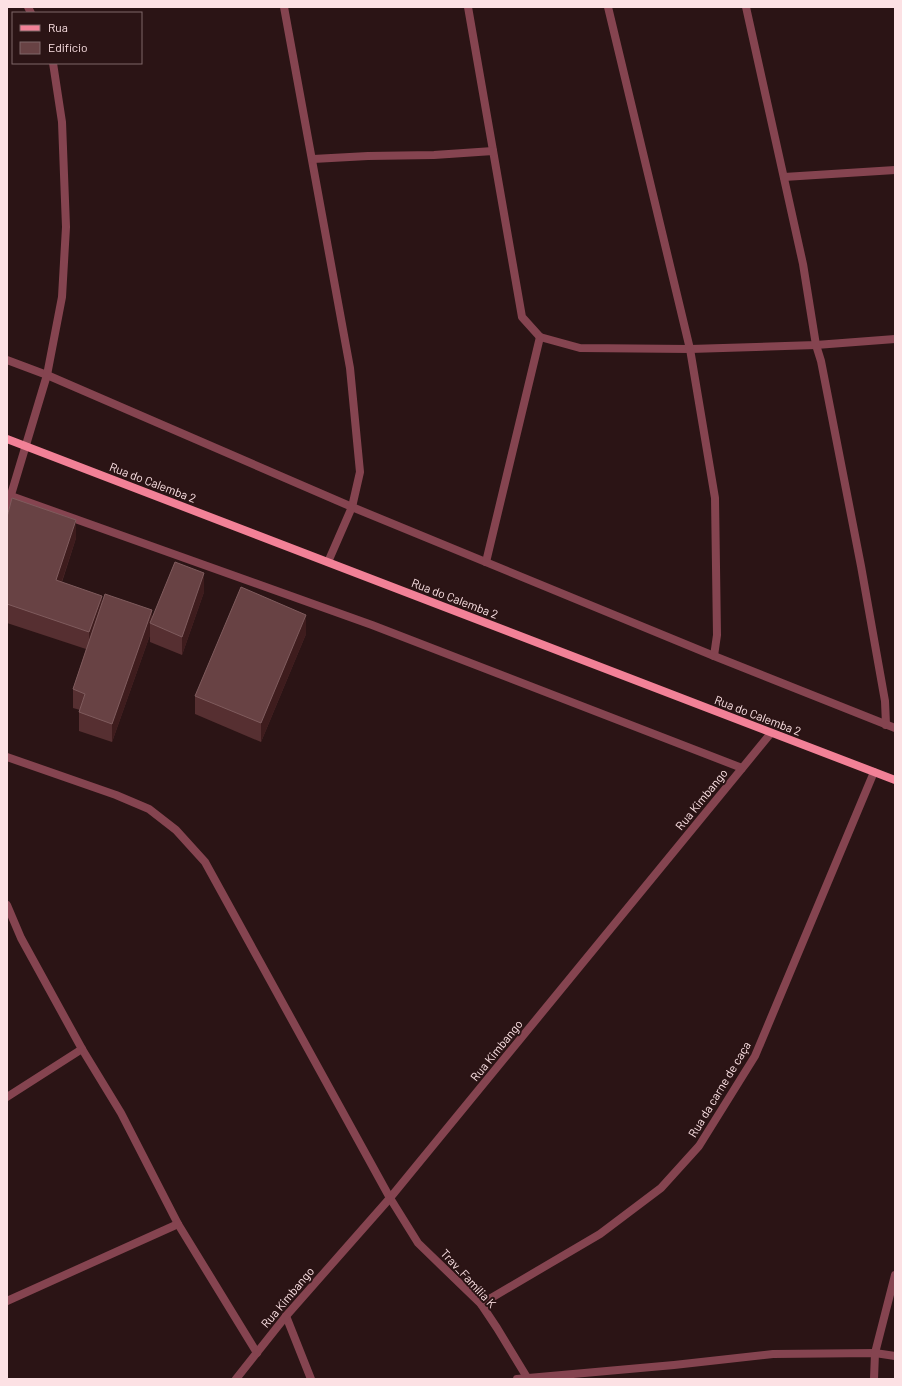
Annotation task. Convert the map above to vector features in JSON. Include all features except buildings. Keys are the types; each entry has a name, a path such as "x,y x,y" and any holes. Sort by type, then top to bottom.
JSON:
{"main road":[{"name":"Rua do Calemba 2","path":"7,438 895,780"}],"street":[{"path":"284,7 350,368 360,472 352,507 328,562"},
{"path":"468,7 522,317 540,337 580,348 690,349 816,345 895,339"},
{"path":"608,7 690,349 714,498 717,635 714,656"},
{"path":"746,7 803,264 816,345 821,361 861,566 885,702 886,725"},
{"path":"7,508 27,446 47,375 62,297 66,227 62,122 52,64"},
{"path":"312,159 368,156 434,156 493,151"},
{"path":"784,177 895,170"},
{"path":"486,562 540,337"},
{"path":"7,360 47,375 352,507 714,656 895,728"},
{"path":"11,496 372,625 742,768"},
{"name":"Rua Kimbango","path":"236,1379 286,1316 390,1198 771,732"},
{"name":"Trav_Família K","path":"7,757 149,808 176,830 205,862 390,1198 418,1243 481,1304 528,1378"},
{"name":"Rua da carne de caça","path":"481,1304 600,1234 662,1188 699,1146 755,1056 874,772"},
{"path":"7,905 21,938 82,1049 122,1113 178,1224 257,1353"},
{"path":"7,1097 82,1049"},
{"path":"7,1302 178,1224"},
{"path":"874,1379 875,1353 895,1274"},
{"path":"286,1316 310,1379"},
{"path":"518,1379 666,1366 773,1354 875,1353 895,1356"}]}
